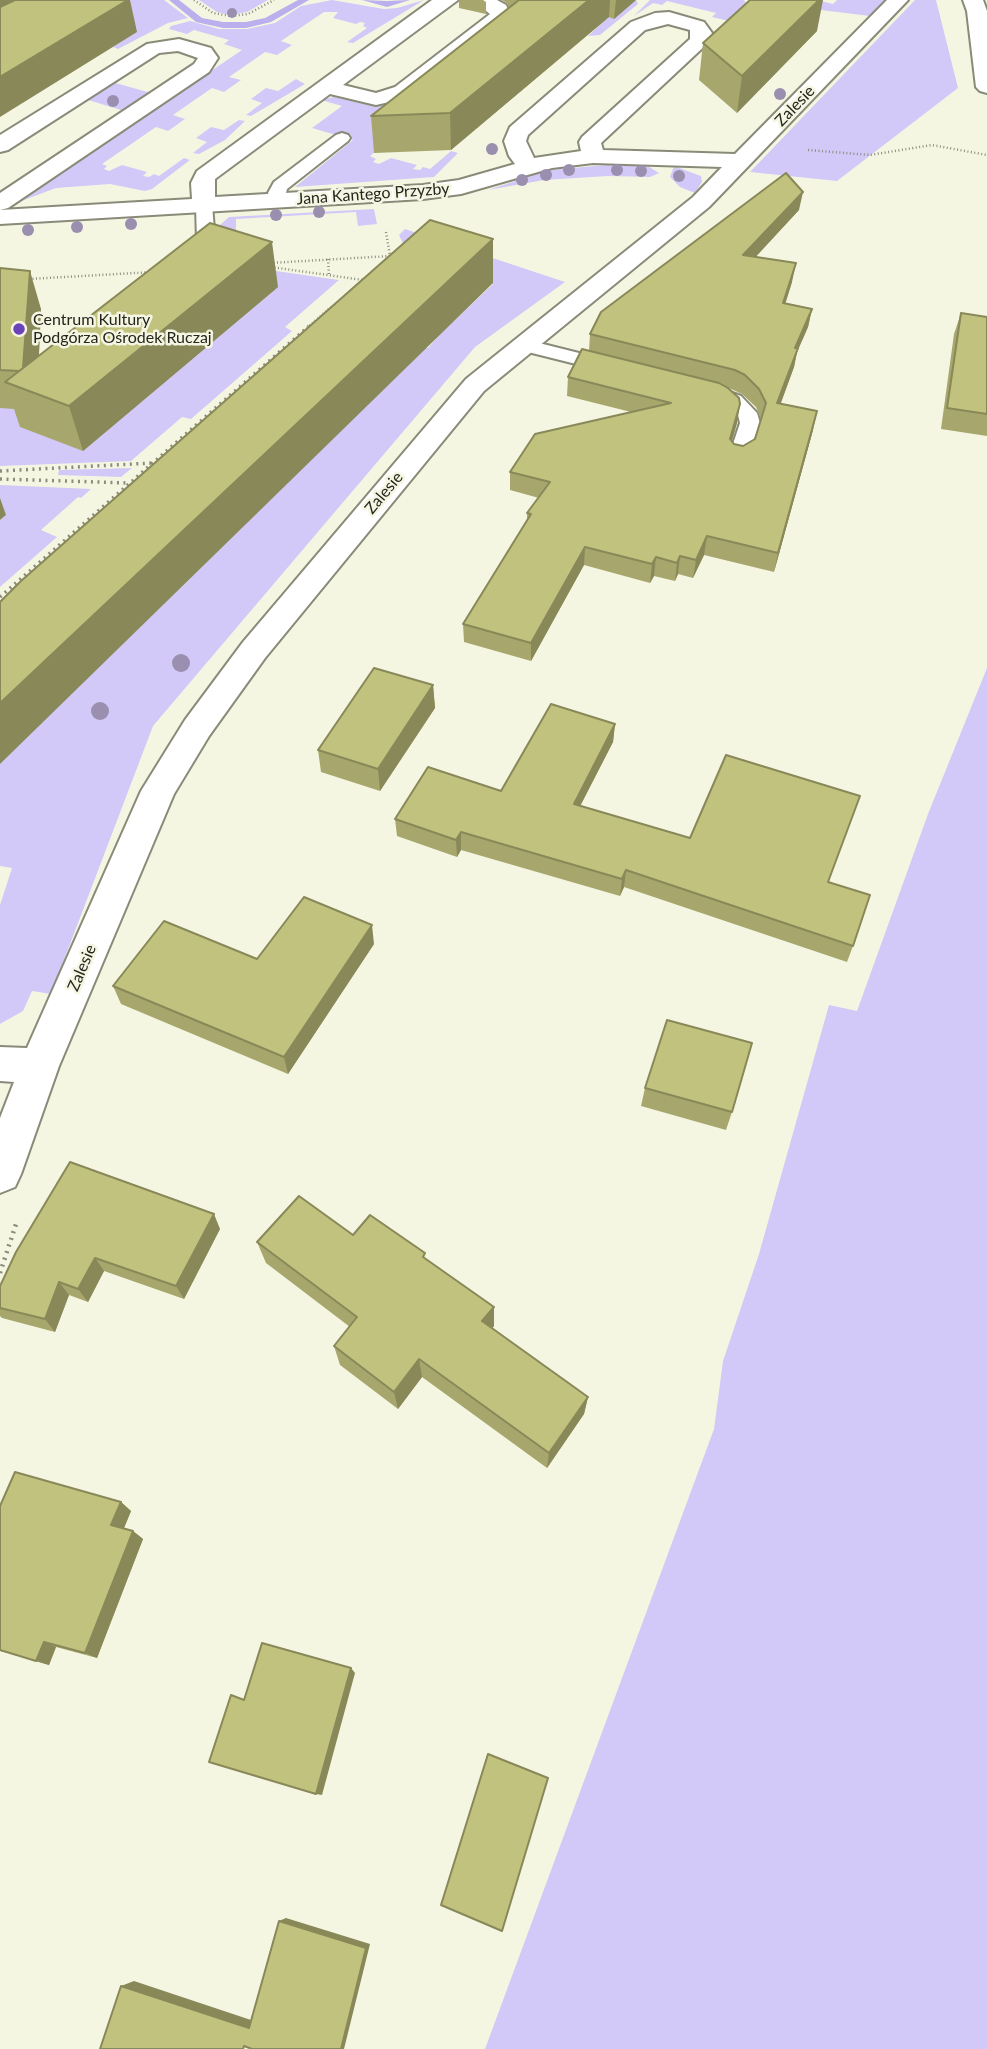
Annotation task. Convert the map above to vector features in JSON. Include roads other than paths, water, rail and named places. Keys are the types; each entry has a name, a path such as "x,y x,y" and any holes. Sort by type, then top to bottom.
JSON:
{"street":[{"path":"204,205 202,183 205,176 448,0"},
{"path":"326,87 376,99 403,92 500,15 499,9 482,0"},
{"name":"Zalesie","path":"0,1174 39,1066 158,791 197,727 254,650 475,385 650,246 701,202 898,0"},
{"path":"973,0 977,6 987,87"},
{"path":"529,166 520,156 515,141 517,132 638,26 655,19 669,18 696,26 702,33 700,41 590,142 593,156"},
{"path":"0,145 149,50 179,45 204,52 208,58 202,68 0,203"},
{"name":"Jana Kantego Przyzby","path":"0,217 444,190 529,166 593,156 746,156"},
{"path":"0,1063 39,1066"}],"lane":[{"path":"276,201 280,186 342,138"},
{"path":"204,205 206,242"},
{"path":"523,345 626,370"},
{"path":"690,386 724,395 734,400 747,413 750,423 739,456"}],"waterway":[{"path":"173,0 199,20 223,25 246,25 268,20 305,0"},
{"path":"366,0 387,4 406,0"}],"place":[{"name":"Centrum Kultury Podgórza Ośrodek Ruczaj","path":"19,329"}]}
